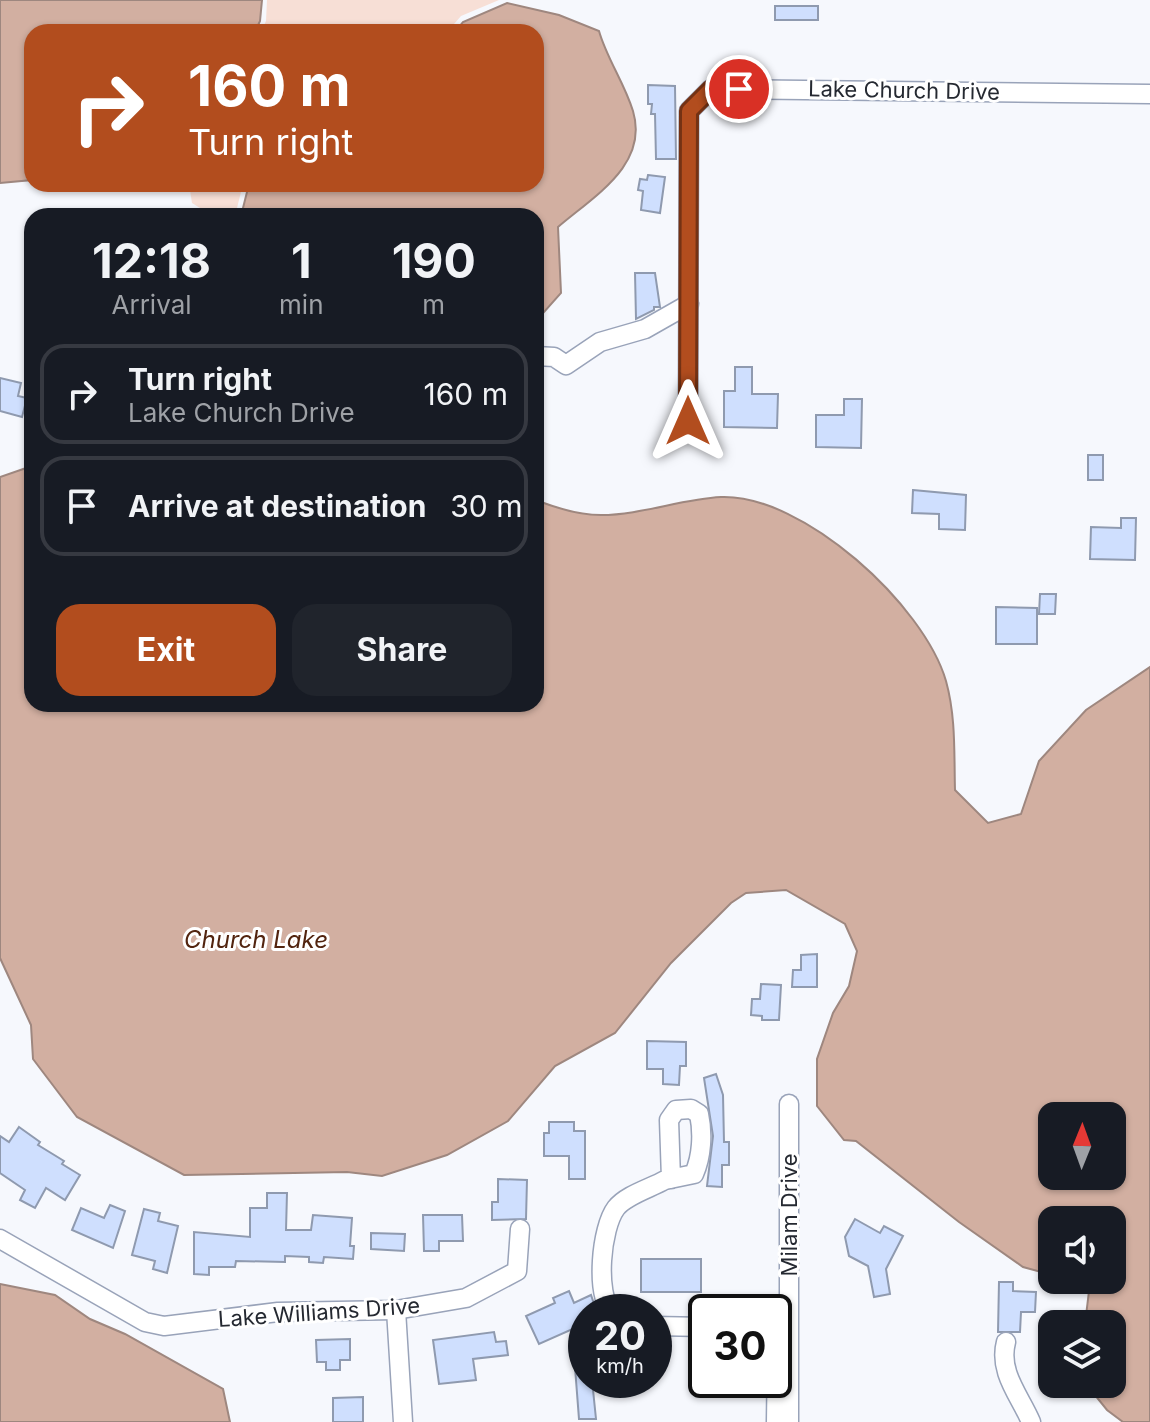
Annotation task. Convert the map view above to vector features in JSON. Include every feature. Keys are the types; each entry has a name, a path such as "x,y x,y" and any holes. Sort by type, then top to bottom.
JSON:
{"street":[{"name":"Lake Church Drive","path":"688,421 689,111 711,89 1150,94"},
{"path":"544,356 554,357 566,365 600,342 645,329 689,304"},
{"name":"Milam Drive","path":"789,1104 789,1422"},
{"path":"605,1294 602,1253 616,1208 629,1198 676,1178"},
{"name":"Lake Williams Drive","path":"0,1239 145,1322 164,1326 278,1312 396,1310 466,1298 517,1271 520,1229"},
{"path":"396,1310 403,1422"},
{"path":"1006,1342 1003,1354 1010,1384 1031,1422"},
{"path":"776,1398 776,1422"}],"shaded area":[{"path":"267,0 499,0 461,16 454,24 265,24"},
{"path":"190,192 241,192 237,208 200,208 192,203"}],"water":[{"path":"0,0 262,0 259,24 24,24 24,181 0,183"},
{"path":"507,3 559,15 599,31 633,111 636,130 626,163 602,191 558,227 561,293 544,312 544,208 243,208 247,192 544,192 544,24 461,24"},
{"name":"Church Lake","path":"24,469 24,712 544,712 544,502 584,514 601,515 721,497 753,501 788,514 856,559 913,620 933,651 946,681 954,736 955,790 988,823 1021,814 1039,761 1086,710 1150,667 1150,1422 1123,1422 1097,1398 1126,1398 1126,1310 1087,1310 1089,1294 1126,1294 1126,1206 1038,1206 1038,1271 1023,1267 959,1222 856,1141 844,1140 817,1106 817,1059 833,1013 849,986 857,951 845,924 786,890 746,893 731,903 671,963 615,1033 555,1066 508,1121 447,1155 382,1176 347,1172 184,1175 77,1117 33,1059 31,1025 0,958 0,477"},
{"path":"0,1284 55,1295 90,1319 125,1334 223,1389 230,1422 0,1422"}],"building":[{"path":"775,6 818,6 818,20 775,20"},
{"path":"648,85 675,86 676,159 656,159 655,114 651,114 652,104 648,104"},
{"path":"648,175 665,177 660,213 641,210 643,191 638,190 640,179 647,180"},
{"path":"635,273 655,273 660,307 654,307 654,310 636,319"},
{"path":"735,367 752,367 752,394 778,394 777,428 724,427 724,391 735,391"},
{"path":"0,378 21,383 18,396 24,397 22,417 0,411"},
{"path":"844,399 862,399 861,448 816,447 816,415 844,415"},
{"path":"1088,455 1103,455 1103,480 1088,480"},
{"path":"913,490 966,495 965,530 939,529 939,514 912,513"},
{"path":"1121,518 1136,518 1135,560 1090,559 1091,527 1121,528"},
{"path":"1040,594 1056,594 1055,614 1039,614"},
{"path":"996,607 1037,608 1037,644 996,644"},
{"path":"817,954 817,987 792,987 793,970 801,970 801,955"},
{"path":"761,984 781,985 779,1020 762,1020 762,1016 751,1015 752,999 760,999"},
{"path":"647,1041 686,1042 686,1066 680,1066 679,1085 663,1084 663,1069 647,1069"},
{"path":"716,1074 723,1095 724,1142 729,1142 729,1165 722,1165 722,1187 707,1186 713,1136 704,1078"},
{"path":"549,1122 574,1122 574,1131 585,1131 585,1179 569,1179 569,1156 544,1156 544,1133 549,1133"},
{"path":"19,1127 40,1142 38,1145 64,1161 62,1164 80,1175 65,1200 46,1188 35,1208 20,1200 25,1190 0,1173 0,1136 9,1142"},
{"path":"498,1179 527,1180 526,1219 492,1220 492,1202 498,1202"},
{"path":"267,1193 287,1193 286,1230 311,1230 313,1215 352,1218 350,1246 354,1246 353,1259 324,1257 323,1263 309,1262 309,1257 285,1256 285,1262 236,1261 235,1267 209,1267 209,1275 194,1274 194,1232 250,1237 250,1208 267,1208"},
{"path":"110,1205 125,1211 113,1248 72,1230 81,1208 104,1218"},
{"path":"144,1209 160,1213 158,1221 178,1226 167,1273 153,1269 155,1261 132,1255"},
{"path":"423,1215 462,1215 463,1241 439,1241 439,1251 424,1251"},
{"path":"855,1219 880,1233 884,1226 903,1236 886,1269 890,1294 874,1297 868,1266 849,1256 845,1237"},
{"path":"371,1233 405,1234 404,1251 371,1249"},
{"path":"641,1259 701,1259 701,1292 641,1292"},
{"path":"999,1282 1013,1282 1013,1291 1036,1292 1035,1312 1021,1312 1020,1332 998,1332"},
{"path":"569,1291 568,1331 539,1344 526,1316 555,1303 553,1298"},
{"path":"494,1332 496,1342 506,1341 508,1355 473,1359 476,1380 439,1384 433,1340"},
{"path":"350,1339 350,1360 340,1360 340,1370 326,1370 326,1362 317,1362 316,1340"},
{"path":"363,1397 363,1422 333,1422 333,1398"},
{"path":"577,1398 594,1398 596,1419 579,1419"}],"route":[{"path":"688,421 689,111 711,89 739,89"}]}
